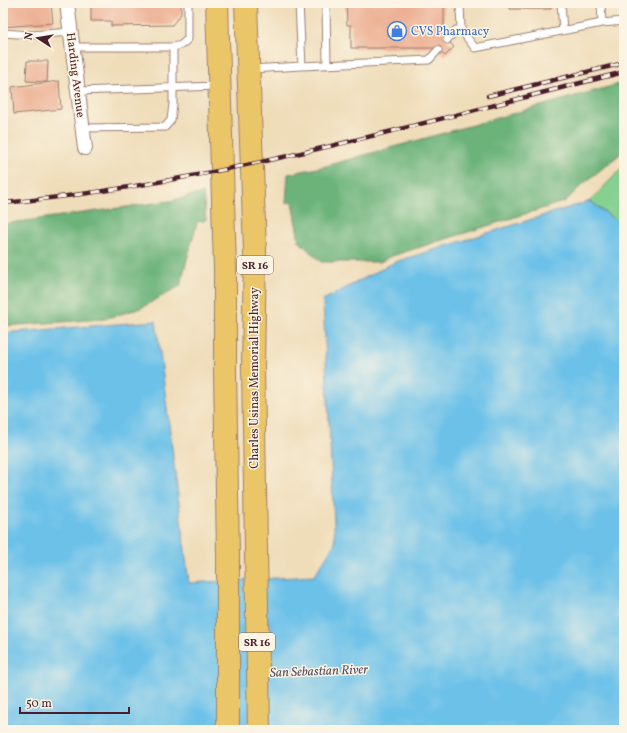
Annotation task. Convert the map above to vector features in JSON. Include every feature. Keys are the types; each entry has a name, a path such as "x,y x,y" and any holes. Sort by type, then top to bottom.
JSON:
{"highway":[{"name":"SR 16","path":"217,3 225,269 228,730"},
{"name":"Charles Usinas Memorial Highway","path":"246,3 255,251 253,366 259,730"},
{"path":"248,33 251,3"}],"street":[{"name":"Harding Avenue","path":"67,3 85,148"}],"lane":[{"path":"72,47 173,47 181,45 188,39 188,3"},
{"path":"298,3 302,66"},
{"path":"326,3 327,65"},
{"path":"460,3 461,30 475,48 602,23 624,21"},
{"path":"561,3 563,31"},
{"path":"601,3 602,23"},
{"path":"447,40 456,30 461,30"},
{"path":"3,33 30,35 71,32"},
{"path":"82,128 165,127 171,120 173,104 173,47"},
{"path":"249,69 429,60 438,50"},
{"path":"78,91 219,86"}],"green space":[{"path":"619,84 624,84 624,151 583,184 566,201 392,256 380,262 321,262 299,241 292,202 286,203 288,174 322,167"},
{"path":"624,166 624,227 590,201"},
{"path":"203,193 206,220 197,222 180,286 141,308 104,319 3,326 3,224 170,201"}],"water":[{"name":"San Sebastian River","path":"590,201 624,227 624,730 3,730 3,333 156,321 189,583 314,576 335,543 323,300 395,262"}],"building":[{"path":"3,3 51,3 53,23 3,27"},
{"path":"91,3 181,3 181,14 172,25 111,26 111,21 91,21"},
{"name":"CVS Pharmacy","path":"346,3 444,3 444,37 454,47 445,56 436,48 351,48 351,25 347,25"},
{"path":"510,3 551,3 551,9 510,9"},
{"path":"27,61 48,61 47,82 26,81"},
{"path":"59,81 61,109 14,114 12,87"}],"railway":[{"path":"488,96 624,63"},
{"path":"3,203 82,194 161,182 239,167 316,150 624,72"}],"place":[{"name":"CVS Pharmacy","path":"397,31"}]}
